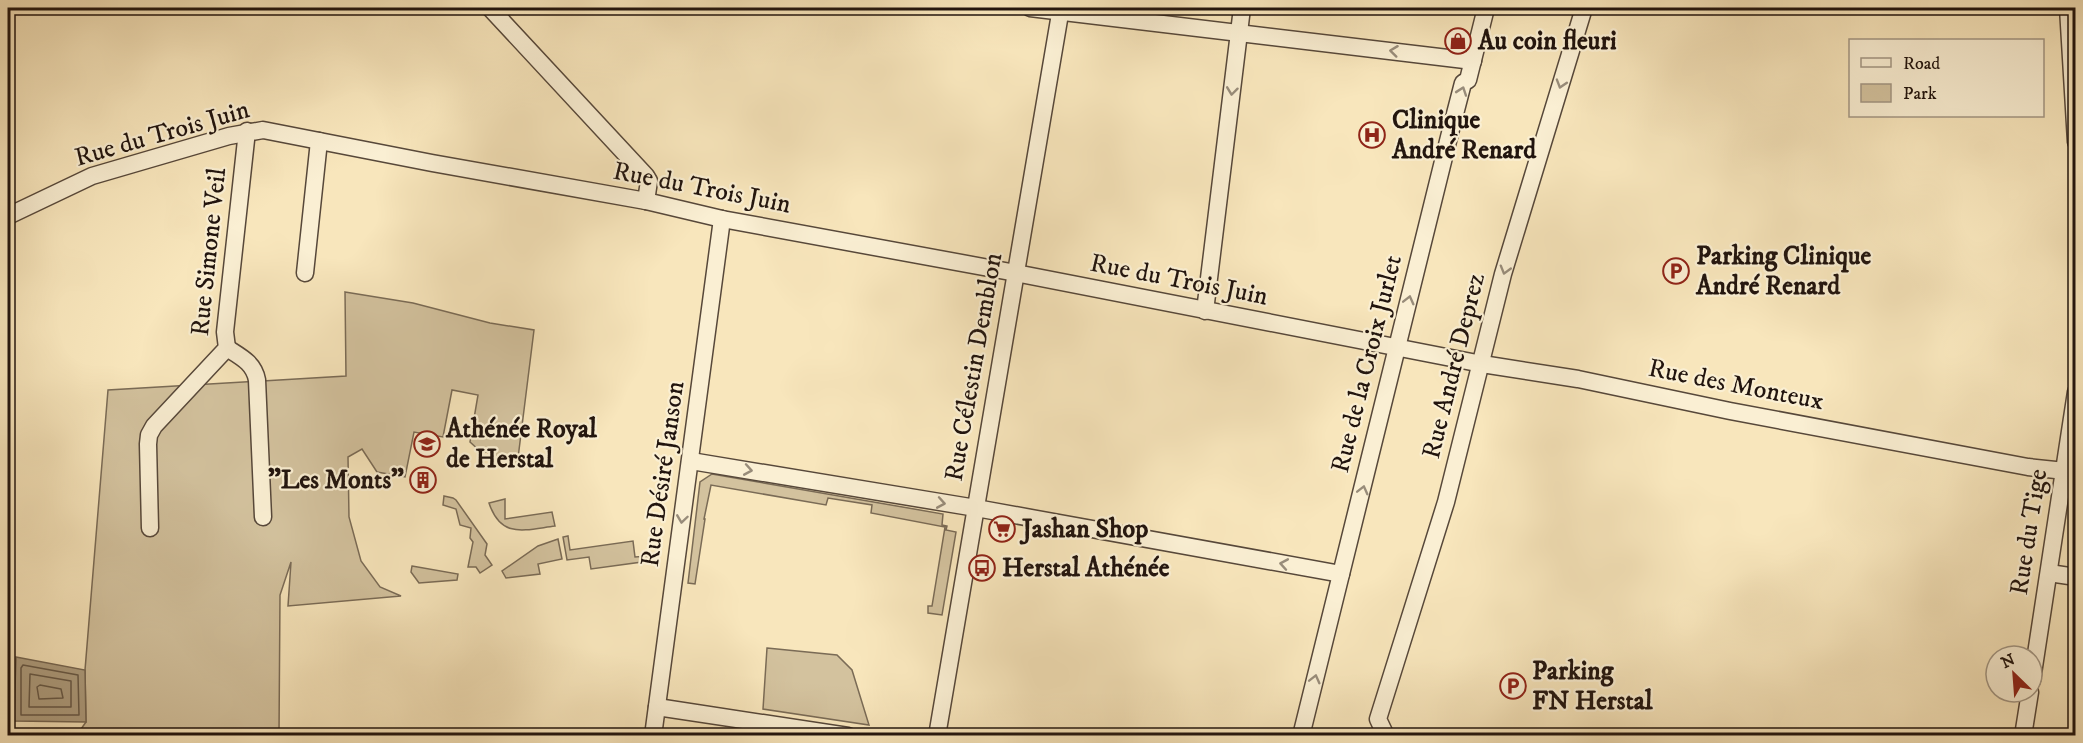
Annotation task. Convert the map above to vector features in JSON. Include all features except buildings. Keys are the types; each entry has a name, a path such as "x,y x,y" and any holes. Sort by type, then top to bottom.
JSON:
{"street":[{"path":"490,8 646,176 649,181 646,201"},
{"path":"1030,8 1060,9 1239,33 1473,60"},
{"path":"1205,311 1242,8"},
{"name":"Rue de la Croix Jurlet","path":"1301,735 1463,83 1468,80 1486,8"},
{"name":"Rue André Deprez","path":"1386,735 1378,719 1446,502 1503,274 1584,8"},
{"path":"2068,8 2076,142"},
{"name":"Rue Célestin Demblon","path":"937,735 1060,9"},
{"name":"Rue du Trois Juin","path":"8,216 92,176 247,131 263,130 646,201 722,219 1016,273 1397,348"},
{"name":"Rue Simone Veil","path":"150,528 147,444 149,435 154,426 227,348 226,320 247,131"},
{"path":"305,273 319,141"},
{"name":"Rue Désiré Janson","path":"653,735 722,219"},
{"path":"227,348 248,362 255,370 263,517"},
{"name":"Rue des Monteux","path":"1397,348 1578,379 1742,413 2028,467 2064,471"},
{"name":"Rue du Tige","path":"2038,644 2076,392"},
{"path":"691,461 976,508 1341,574"},
{"path":"2049,573 2076,577"},
{"path":"2023,735 2028,704"},
{"path":"657,707 848,735"}],"green space":[{"path":"345,292 413,303 490,323 534,330 517,466 499,465 491,453 480,451 470,442 478,395 452,390 443,437 414,432 405,477 377,472 362,449 348,457 349,517 361,561 380,587 401,596 288,606 291,562 280,595 279,735 76,736 86,722 85,670 108,390 346,376"},
{"path":"712,474 943,514 942,525 947,526 946,530 956,532 942,615 928,613 928,606 932,606 945,527 871,513 872,505 828,498 826,505 711,485 695,584 688,583 700,482"},
{"path":"444,496 456,500 487,544 485,555 492,565 480,573 476,567 468,567 473,542 470,538 471,528 460,525 456,509 443,505"},
{"path":"505,499 505,519 552,512 555,526 524,530 507,527 494,514 489,503"},
{"path":"568,536 570,550 633,541 635,557 648,556 649,561 591,569 589,557 567,560 563,537"},
{"path":"558,539 562,559 538,564 540,574 506,578 502,571 538,546"},
{"path":"412,566 458,574 457,580 419,583 411,572"},
{"path":"767,648 837,655 852,670 869,725 763,709"}],"water":[{"path":"16,657 85,670 86,722 14,721"}],"place":[{"name":"Au coin fleuri","path":"1458,41"},
{"name":"Clinique André Renard","path":"1372,135"},
{"name":"Parking Clinique André Renard","path":"1676,271"},
{"name":"Athénée Royal de Herstal","path":"427,444"},
{"name":"\"Les Monts\"","path":"423,480"},
{"name":"Jashan Shop","path":"1002,529"},
{"name":"Herstal Athénée","path":"982,568"},
{"name":"Parking FN Herstal","path":"1513,686"}]}
